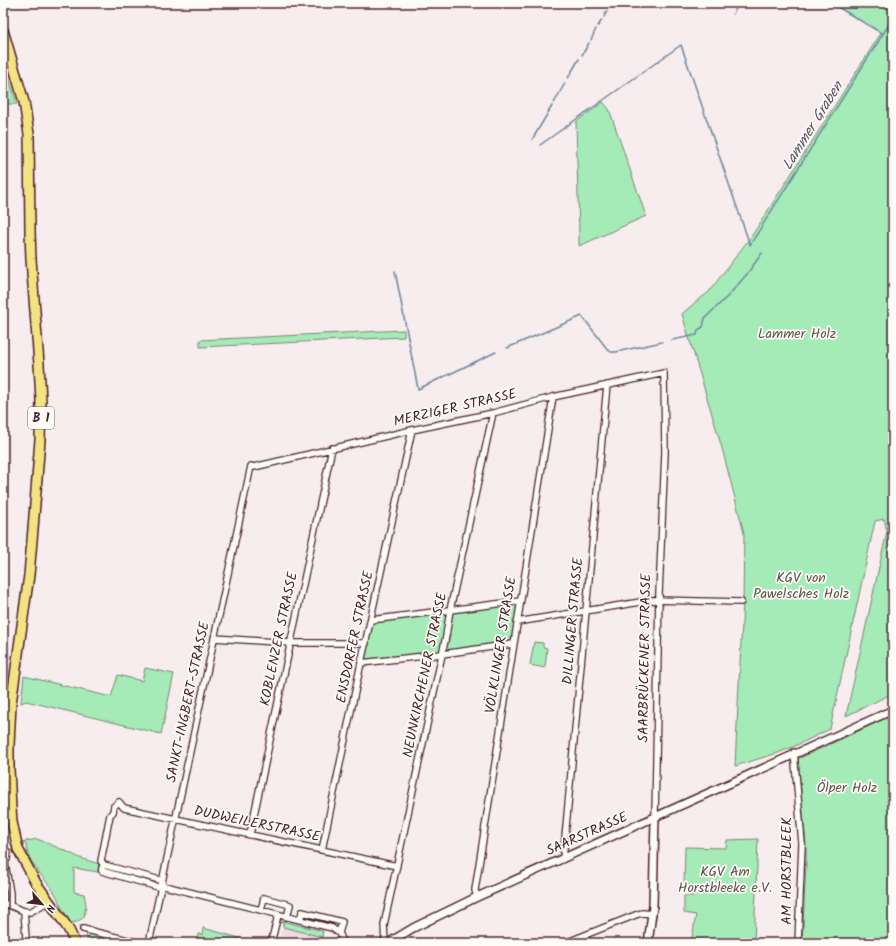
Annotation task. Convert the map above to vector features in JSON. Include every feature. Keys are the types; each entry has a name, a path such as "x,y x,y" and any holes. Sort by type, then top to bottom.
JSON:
{"main road":[{"name":"B 1","path":"3,30 24,102 28,128 31,252 40,364 41,400 37,484 30,560 11,704 9,777 12,822 18,849 36,883 69,930 76,943"}],"street":[{"name":"MERZIGER STRASSE","path":"251,466 254,467 332,448 493,413 553,397 664,373"},
{"name":"SAARBRÜCKENER STRASSE","path":"648,943 653,914 659,600 665,453 664,373"},
{"name":"DILLINGER STRASSE","path":"563,859 607,385"},
{"name":"VÖLKLINGER STRASSE","path":"477,898 475,890 553,397"},
{"name":"NEUNKIRCHENER STRASSE","path":"384,943 384,925 493,413"},
{"name":"ENSDORFER STRASSE","path":"322,850 412,430"},
{"name":"KOBLENZER STRASSE","path":"250,834 332,448"},
{"name":"SANKT-INGBERT-STRASSE","path":"149,943 251,466"},
{"path":"517,622 653,600 742,602"},
{"path":"371,620 520,601"},
{"path":"214,638 291,643 366,643"},
{"path":"361,663 513,644"},
{"name":"SAARSTRASSE","path":"390,941 413,928 477,898 655,818 794,753 893,710"},
{"name":"AM HORSTBLEEK","path":"794,753 802,844 798,943"},
{"name":"DUDWEILERSTRASSE","path":"161,884 160,880 104,865 101,861 110,815 113,812 114,806 119,802 124,808 397,866"},
{"path":"8,852 7,859 4,863 10,893 10,905"},
{"path":"161,884 332,928 339,933 344,943"},
{"path":"261,910 264,898 290,905 287,917"},
{"path":"3,903 30,912 49,902"},
{"path":"24,911 26,943"},
{"path":"300,920 302,912 342,922 339,933"},
{"path":"566,943 638,914 653,914"},
{"path":"271,943 278,915"},
{"path":"83,929 140,943"}],"shaded area":[{"path":"283,927 331,939 330,943 278,943"}],"green space":[{"path":"831,3 893,3 893,693 846,716 887,531 884,519 875,521 830,729 778,753 735,766 743,602 744,533 722,448 682,314 708,293 753,234 881,33"},
{"path":"3,58 17,104 3,104"},
{"path":"603,102 609,109 646,216 579,246 576,122"},
{"path":"404,330 404,337 200,347 200,340"},
{"path":"520,601 513,644 361,663 371,620"},
{"path":"534,642 543,643 543,647 547,648 545,668 530,665"},
{"path":"145,668 174,674 161,734 26,701 21,703 24,676 111,697 118,675 142,681"},
{"name":"Ölper Holz","path":"893,715 893,943 802,943 806,844 798,759"},
{"path":"37,839 80,858 99,864 98,872 74,868 74,892 84,894 86,905 84,917 77,922 71,923 61,907 56,895 33,864 27,851 26,844 22,842"},
{"name":"KGV Am Horstbleeke e.V.","path":"758,839 754,943 691,943 696,915 684,913 684,896 693,896 693,886 684,885 685,847 726,848 727,840"},
{"path":"278,920 323,931 322,937 283,927 283,923 278,922"},
{"path":"203,928 254,942 211,942 198,938 198,934 202,935"},
{"path":"86,933 126,943 88,943"}],"waterway":[{"path":"609,7 612,3"},
{"path":"733,14 739,3"},
{"path":"831,3 883,34"},
{"path":"604,17 607,11"},
{"name":"Lammer Graben","path":"750,245 893,18"},
{"path":"598,26 602,20"},
{"path":"591,40 596,29"},
{"path":"582,55 589,43"},
{"path":"540,145 681,45 750,245"},
{"path":"568,78 579,59"},
{"path":"554,103 565,83"},
{"path":"532,140 552,106"},
{"path":"672,340 697,335 698,330 703,327 705,318 728,296 747,274 762,253"},
{"path":"395,271 418,389 496,352"},
{"path":"507,348 582,316 611,352 662,342"}],"park label":[{"name":"Lammer Holz","path":"797,334"},
{"name":"KGV von Pawelsches Holz","path":"801,586"}]}
